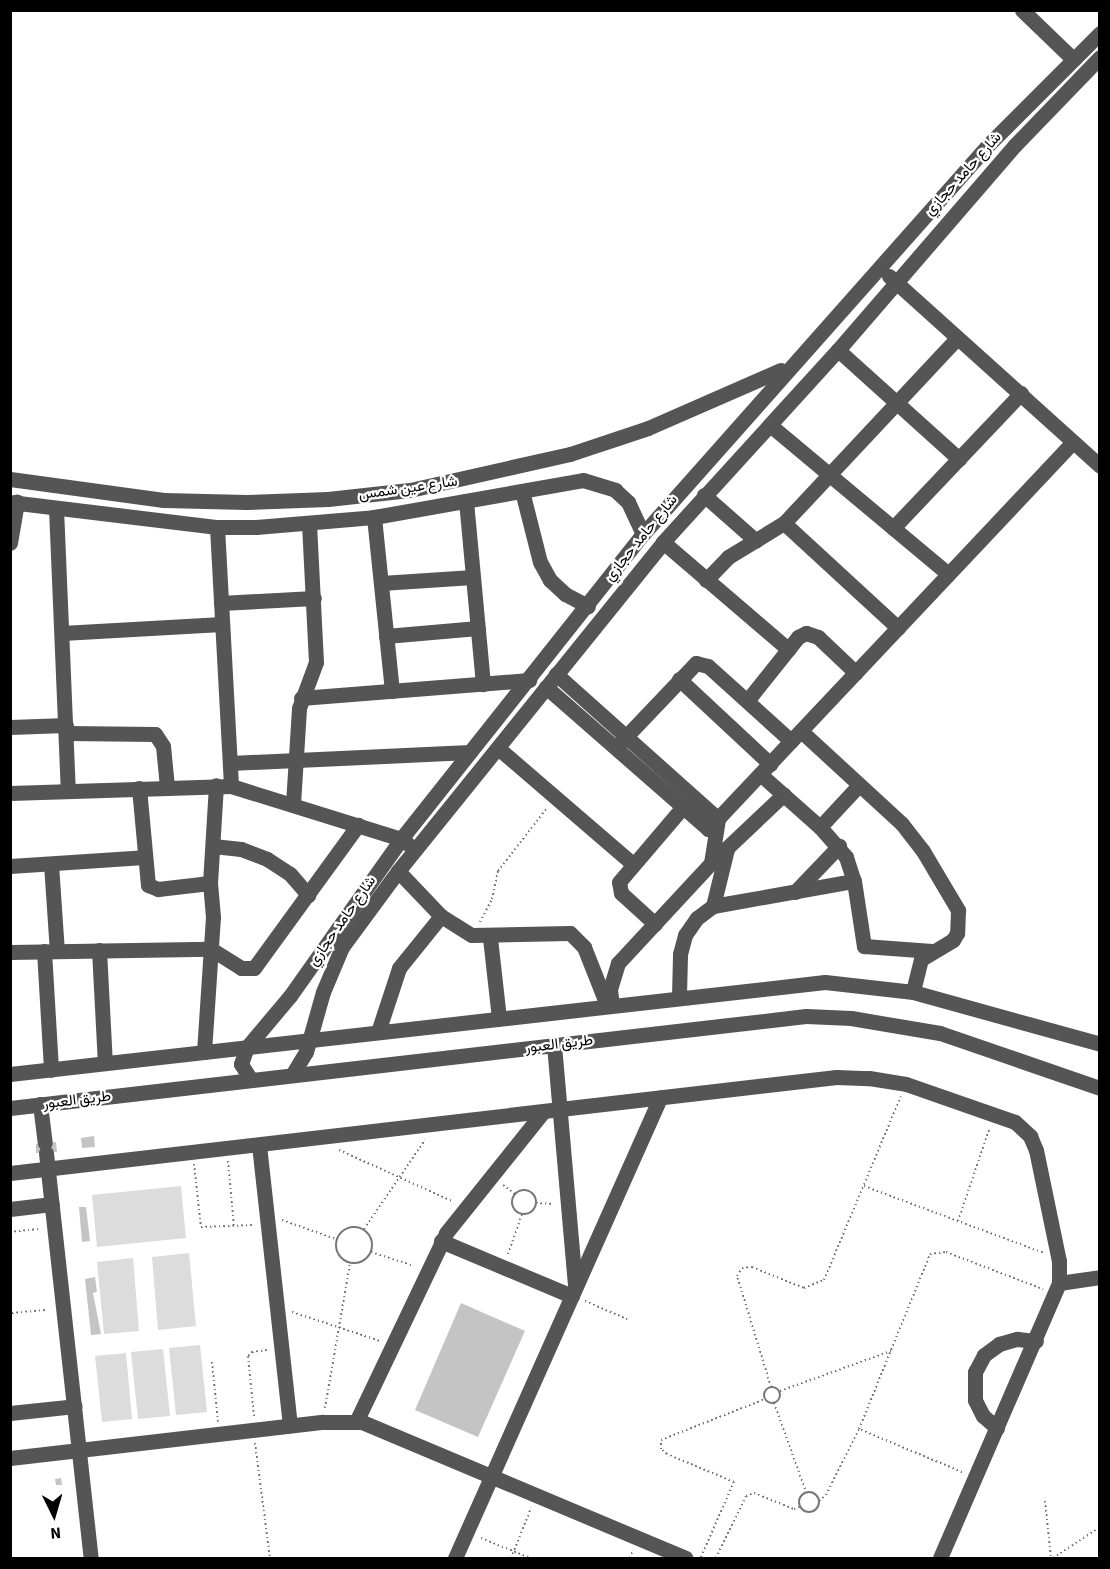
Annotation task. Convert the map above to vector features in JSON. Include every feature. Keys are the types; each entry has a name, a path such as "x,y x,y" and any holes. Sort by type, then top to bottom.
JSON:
{"street":[{"path":"1022,10 1073,58"},
{"name":"شارع حامد حجازي","path":"247,1047 290,996 401,839 530,680 643,534 787,368 880,268 989,144 1100,33"},
{"name":"شارع حامد حجازي","path":"292,1075 310,1040 323,992 342,947 415,850 663,542 838,350 1014,145 1100,57"},
{"path":"880,268 1100,466"},
{"path":"706,580 728,557 784,523 957,338"},
{"path":"838,350 959,459"},
{"name":"شارع عين شمس","path":"10,479 164,500 246,502 328,499 410,490 570,454 648,428 787,368"},
{"path":"893,528 1020,393"},
{"path":"770,425 948,574"},
{"path":"711,863 715,826 765,769 1073,442"},
{"name":"شارع عين شمس","path":"14,502 217,527 309,524 374,517 583,480 600,483 628,502 643,534"},
{"path":"522,491 540,562 550,580 565,594 588,606"},
{"path":"704,495 756,541"},
{"path":"466,501 483,684"},
{"path":"10,543 14,502"},
{"path":"56,508 68,790"},
{"path":"374,517 392,691"},
{"path":"784,523 897,628"},
{"path":"293,804 301,698 316,662 309,524"},
{"path":"204,1052 211,949 210,883 213,846 230,763 217,527"},
{"path":"663,542 788,649"},
{"path":"381,583 473,577"},
{"path":"221,603 314,598"},
{"path":"62,633 222,624"},
{"path":"386,636 478,628"},
{"path":"747,701 802,634 814,635 856,673"},
{"path":"621,742 690,666 702,663 747,701 859,785 902,824 923,851 958,910 960,926 953,940 932,951 918,965 913,992"},
{"path":"556,674 682,808 715,826"},
{"path":"679,679 765,769 789,799 839,846 854,881 864,946 932,951"},
{"path":"301,698 530,680"},
{"path":"546,687 621,742 715,826"},
{"path":"10,727 155,734 163,746 166,787"},
{"path":"498,748 633,864"},
{"path":"230,763 470,752"},
{"path":"820,826 859,785"},
{"path":"10,792 224,786 293,804 401,839 415,850"},
{"path":"139,788 146,882 151,888 210,883"},
{"path":"610,1005 610,990 618,963 711,863 758,821 789,799"},
{"path":"655,924 619,890 620,878 682,808"},
{"path":"10,952 211,949 241,968 254,968 358,825"},
{"path":"213,846 241,849 267,859 290,874 308,894"},
{"path":"795,892 839,846"},
{"path":"713,906 727,849"},
{"path":"10,867 144,857"},
{"path":"51,864 51,1070"},
{"path":"398,872 441,916 472,935 490,938 570,933 584,946 610,1005"},
{"path":"680,996 680,954 685,935 697,918 713,906 854,881"},
{"path":"378,1032 386,999 399,968 441,916"},
{"path":"490,938 499,1017"},
{"path":"99,950 105,1063"},
{"path":"10,1074 680,996 825,982 913,992 1100,1044"},
{"name":"طريق العبور","path":"10,1108 806,1016 851,1018 940,1034 1100,1088"},
{"path":"554,1045 551,1111 568,1205 574,1292"},
{"path":"247,1047 241,1065 251,1080"},
{"path":"10,1173 836,1077 869,1078 906,1084 994,1115 1020,1126 1034,1143 1059,1259 1057,1288 1036,1341 940,1558"},
{"path":"455,1558 660,1098"},
{"path":"40,1104 91,1558"},
{"path":"356,1422 441,1241 465,1207 551,1111"},
{"path":"259,1145 290,1425"},
{"path":"10,1209 52,1204"},
{"path":"441,1241 503,1268 574,1292"},
{"path":"1057,1288 1100,1277"},
{"path":"998,1428 983,1416 975,1400 973,1381 979,1363 991,1349 1008,1340 1036,1341"},
{"path":"10,1413 75,1406"},
{"path":"10,1458 290,1425 356,1422 376,1425 680,1557"}],"path":[{"path":"472,935 492,899 498,871 556,797"},
{"path":"891,1351 780,1391 771,1387 736,1282 739,1272 752,1267 804,1288 819,1285 827,1275 906,1084"},
{"path":"958,1221 994,1115"},
{"path":"364,1229 435,1124"},
{"path":"334,1148 465,1207"},
{"path":"226,1149 234,1227"},
{"path":"192,1153 201,1227 234,1227 267,1219 336,1239"},
{"path":"864,1186 1059,1259"},
{"path":"518,1192 531,1192 536,1203 533,1210 522,1214 513,1206 518,1192"},
{"path":"536,1203 568,1205"},
{"path":"503,1268 522,1214"},
{"path":"348,1227 364,1229 370,1237 371,1251 362,1261 350,1263 336,1251 336,1239 348,1227"},
{"path":"10,1232 55,1228"},
{"path":"371,1251 426,1270"},
{"path":"716,1558 746,1496 754,1493 794,1509 800,1507 812,1512 859,1429 930,1254 946,1252 1057,1288"},
{"path":"323,1422 350,1263"},
{"path":"574,1292 627,1320"},
{"path":"12,1313 64,1308"},
{"path":"277,1308 392,1345"},
{"path":"212,1362 219,1434"},
{"path":"765,1399 765,1392 771,1387"},
{"path":"774,1403 780,1399 780,1391"},
{"path":"700,1558 735,1485 667,1454 661,1449 661,1440 765,1399 774,1403 806,1492"},
{"path":"859,1429 976,1478"},
{"path":"800,1507 799,1498 806,1492 815,1493 819,1501"},
{"path":"511,1558 537,1494"},
{"path":"1045,1501 1052,1558 1100,1527"},
{"path":"467,1533 528,1557"}],"shaded area":[{"path":"181,1186 186,1238 97,1247 92,1195"},
{"path":"189,1253 196,1326 158,1330 152,1257"},
{"path":"133,1258 139,1331 104,1334 97,1262"},
{"path":"200,1345 207,1412 176,1415 169,1348"},
{"path":"163,1349 170,1416 138,1419 131,1352"},
{"path":"126,1353 132,1419 102,1422 95,1356"}],"building":[{"path":"94,1136 95,1147 82,1148 81,1138"},
{"path":"56,1142 57,1152 36,1153 36,1144"},
{"path":"79,1207 86,1207 90,1241 82,1242"},
{"path":"95,1277 97,1292 93,1293 101,1334 91,1335 85,1279"},
{"path":"461,1303 525,1331 478,1437 415,1410"},
{"path":"61,1478 62,1485 56,1485 55,1479"}]}
